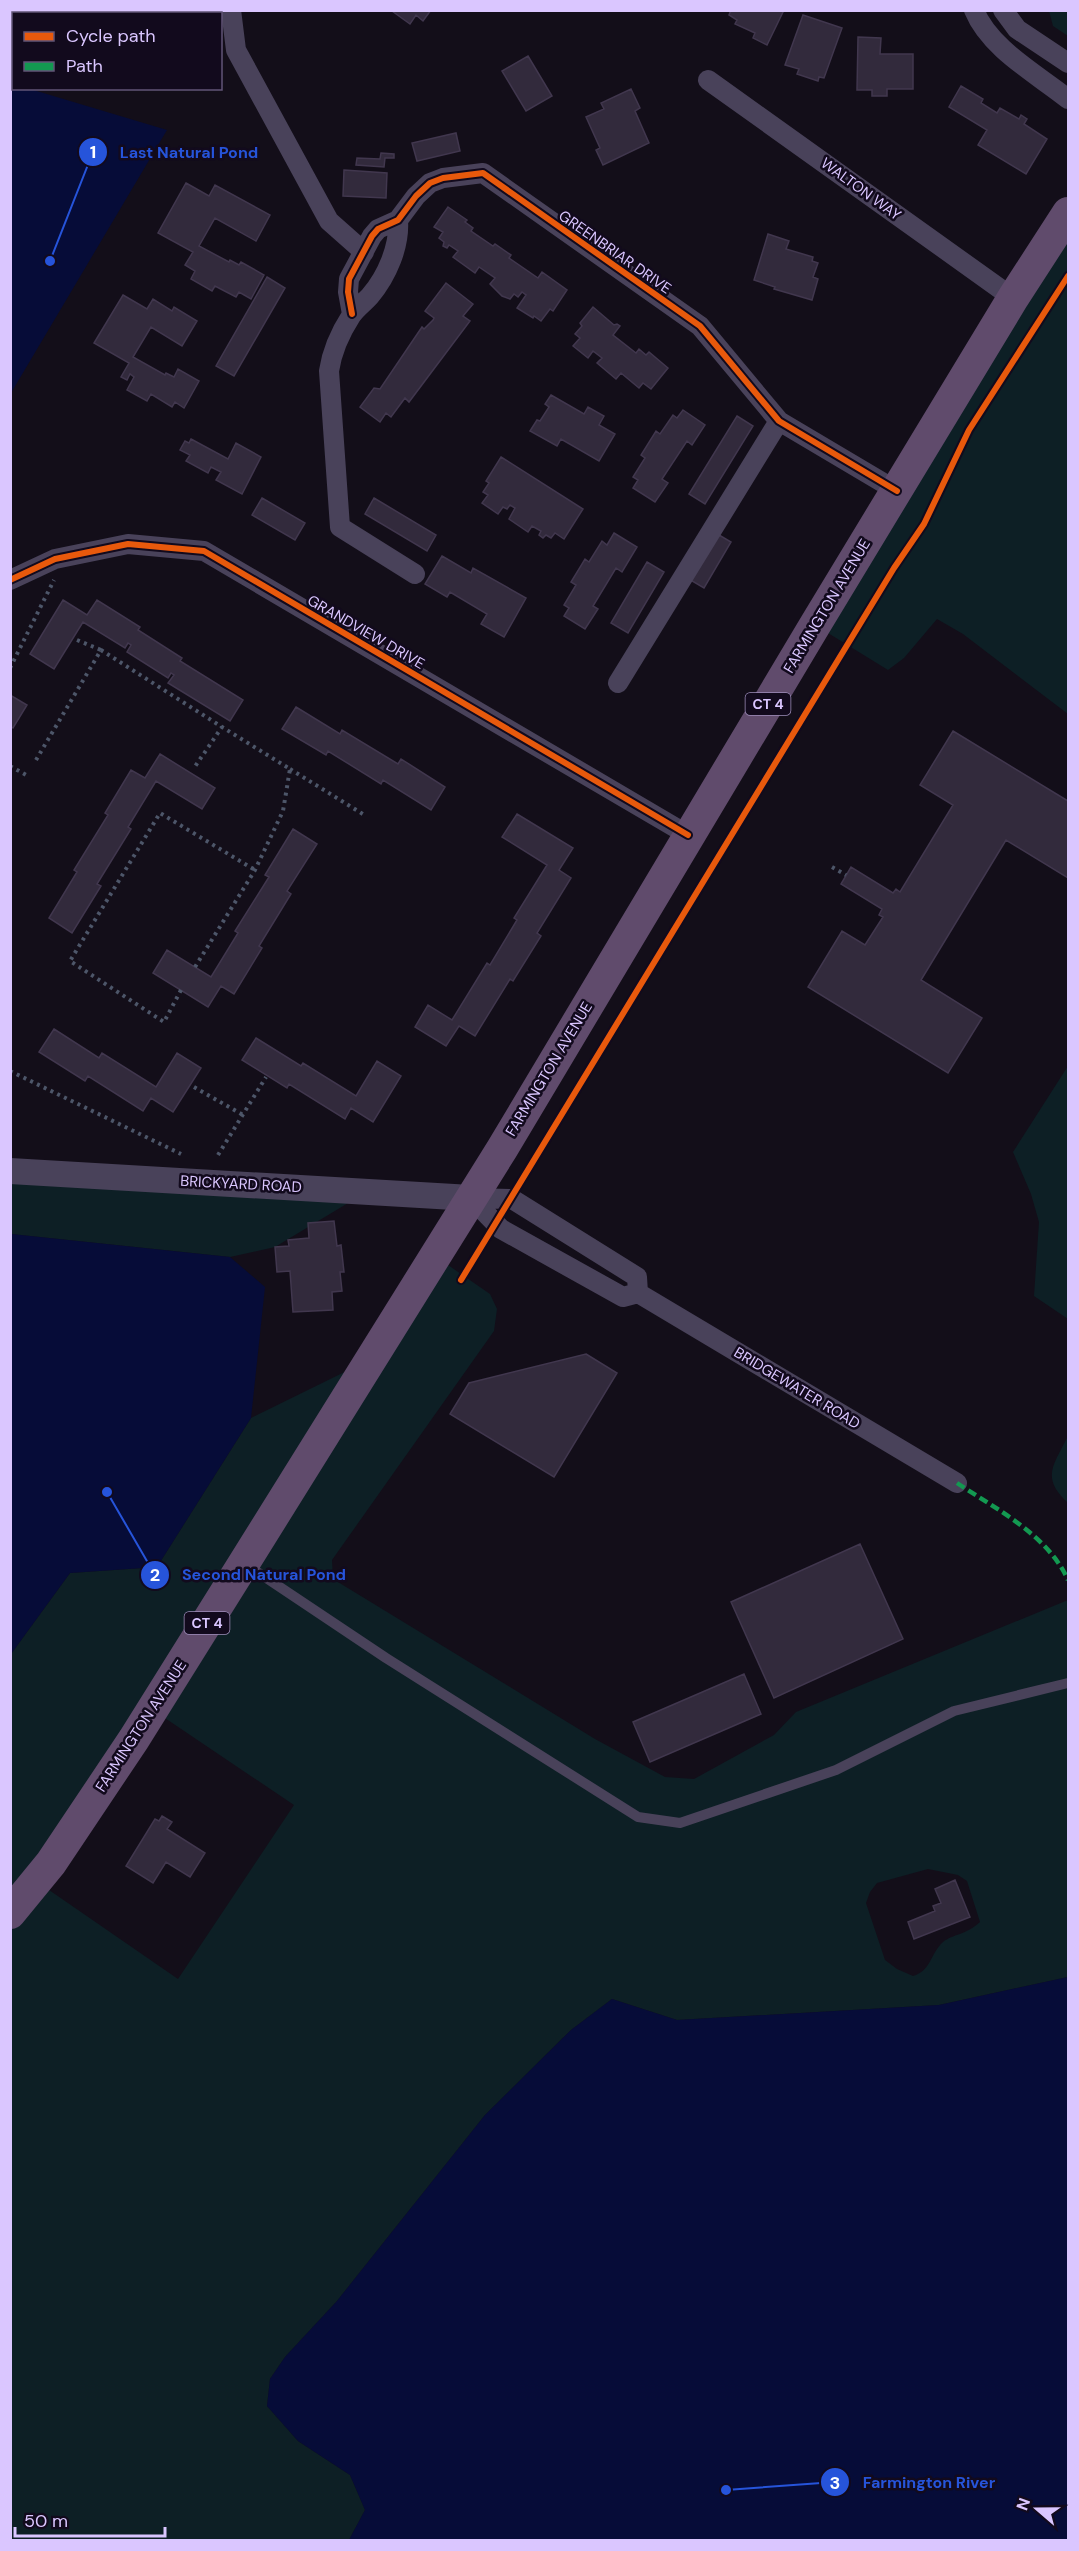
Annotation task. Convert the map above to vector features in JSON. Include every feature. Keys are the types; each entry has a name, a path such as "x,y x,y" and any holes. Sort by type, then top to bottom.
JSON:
{"main road":[{"name":"FARMINGTON AVENUE","path":"10,1913 51,1863 134,1739 244,1563 471,1198 1013,298 1068,213"}],"street":[{"path":"231,10 236,50 329,220 364,252"},
{"path":"974,10 978,21 1001,47 1068,99"},
{"path":"1003,10 1017,29 1068,63"},
{"name":"WALTON WAY","path":"708,80 1013,298"},
{"name":"GREENBRIAR DRIVE","path":"352,314 348,292 349,279 378,229 398,220 416,196 430,183 443,178 483,172 700,326 779,421 897,490"},
{"name":"GREENBRIAR DRIVE","path":"398,220 399,234 386,271 375,291 352,314 332,352 329,371 340,527 415,574"},
{"path":"618,683 779,421"},
{"name":"GRANDVIEW DRIVE","path":"10,580 55,560 128,544 204,551 688,835"},
{"name":"BRICKYARD ROAD","path":"10,1171 471,1198"},
{"path":"471,1198 512,1199 637,1277 638,1293"},
{"name":"BRIDGEWATER ROAD","path":"471,1198 501,1229 623,1297 638,1293 957,1482"}],"lane":[{"path":"244,1563 386,1658 638,1817 680,1824 836,1770 954,1711 1068,1683"}],"path":[{"path":"10,669 65,557"},
{"path":"77,640 100,650 366,816"},
{"path":"36,760 100,650"},
{"path":"194,768 222,727"},
{"path":"10,766 28,776"},
{"path":"195,967 255,870 283,811 290,769"},
{"path":"181,990 164,1022 70,961 160,813 255,870"},
{"path":"832,867 846,875"},
{"path":"10,1071 181,1154"},
{"path":"218,1155 266,1077"},
{"path":"194,1087 243,1115"}],"shaded area":[{"path":"1049,11 1068,11 1068,36 1053,26"},
{"path":"11,82 12,90 33,90 167,130 11,393"},
{"path":"1068,213 1068,714 963,634 937,619 904,658 888,670 815,625"},
{"path":"1068,1066 1068,1319 1034,1296 1039,1222 1031,1194 1013,1152"},
{"path":"10,1171 368,1191 275,1247 230,1257 11,1234"},
{"path":"11,1234 230,1257 265,1287 251,1418 157,1567 70,1573 11,1654"},
{"path":"435,1256 490,1294 497,1309 494,1331 332,1560 333,1579 595,1739 665,1777 694,1779 774,1735 796,1712 1068,1600 1068,1977 939,2005 677,2020 612,1999 571,2030 485,2115 337,2301 285,2357 270,2379 267,2406 298,2441 350,2475 365,2510 349,2540 11,2540 11,1654 70,1573 157,1567 251,1418 371,1359","holes":["153,1710 294,1805 178,1979 36,1881","928,1869 958,1875 967,1881 980,1922 943,1942 927,1966 919,1974 913,1976 897,1969 885,1960 866,1903 877,1883"]},
{"path":"1068,1436 1068,1503 1054,1486 1052,1471"},
{"path":"1068,1977 1068,2540 349,2540 365,2510 350,2475 298,2441 267,2406 270,2379 285,2357 337,2301 485,2115 571,2030 612,1999 677,2020 939,2005"}],"building":[{"path":"78,10 121,10 120,12 78,12"},
{"path":"431,10 423,21 416,15 410,24 392,11"},
{"path":"731,10 784,10 767,45 753,38 755,33 735,24 737,20 729,15"},
{"path":"803,15 842,28 824,78 819,77 818,81 797,74 799,69 785,65"},
{"path":"858,37 881,38 880,54 913,54 913,89 887,89 887,96 872,96 872,90 857,90"},
{"path":"528,56 552,96 526,111 502,71"},
{"path":"961,86 983,99 981,103 997,113 1000,108 1019,119 1021,115 1027,119 1024,124 1047,139 1026,174 978,145 987,130 949,107"},
{"path":"631,89 640,108 635,111 649,143 603,165 596,150 600,148 586,117 604,109 601,103"},
{"path":"456,133 460,151 417,161 412,143"},
{"path":"381,153 394,154 394,158 385,158 384,167 356,165 357,158 380,159"},
{"path":"344,170 387,173 386,198 343,196"},
{"path":"186,183 209,196 215,185 270,215 256,241 215,218 199,246 229,262 230,260 239,265 241,262 264,275 251,299 239,292 236,297 215,286 212,291 191,279 195,271 185,265 193,252 158,233"},
{"path":"448,207 467,220 465,222 473,228 471,231 511,255 509,258 538,278 542,272 567,290 553,311 550,309 541,321 534,316 533,318 517,308 526,295 522,292 518,297 514,294 510,299 502,296 490,284 495,278 479,267 475,273 453,257 458,251 449,245 447,248 443,246 444,242 439,238 443,232 434,227"},
{"path":"768,234 789,241 786,249 813,257 812,261 818,263 813,277 818,279 812,300 774,289 775,287 754,280"},
{"path":"267,277 285,288 234,376 216,366"},
{"path":"446,283 473,304 463,316 470,321 409,402 405,398 391,417 386,413 380,422 360,407 374,388 380,389 422,327 424,329 433,320 434,318 425,311"},
{"path":"123,295 147,309 153,299 172,311 174,307 197,321 182,346 151,327 133,357 165,375 166,373 174,377 178,369 199,381 184,408 175,402 172,407 151,394 147,401 127,390 134,377 130,374 127,380 121,377 129,363 94,343"},
{"path":"593,307 614,325 620,326 613,335 636,353 639,349 646,355 649,352 668,368 651,389 643,383 639,388 621,373 616,379 597,363 602,358 593,351 588,358 573,346 580,338 575,334 582,326 580,323"},
{"path":"551,395 584,414 588,407 604,416 599,425 615,434 599,461 561,439 557,446 530,431 549,407 545,404"},
{"path":"683,410 705,425 692,445 687,441 662,479 668,483 655,502 633,488 638,480 633,477 645,458 641,455 656,431 660,434 673,415 677,418"},
{"path":"737,416 753,426 705,504 689,494"},
{"path":"191,439 228,459 236,443 261,457 242,494 216,480 221,472 211,467 208,473 186,461 190,455 180,450 185,441 189,443"},
{"path":"501,457 583,509 564,539 555,533 551,538 546,535 543,538 539,535 541,531 532,526 528,532 509,519 515,508 510,505 507,509 503,507 498,514 482,503 488,495 483,492 489,483 486,481"},
{"path":"262,498 305,523 295,540 252,515"},
{"path":"374,498 436,535 427,551 365,514"},
{"path":"714,532 731,542 704,588 687,578"},
{"path":"614,533 637,547 622,572 616,568 593,606 598,609 585,629 564,616 569,608 564,605 576,585 571,582 585,559 589,562 602,541 607,545"},
{"path":"442,556 471,573 473,568 526,598 504,637 481,624 487,614 450,592 447,597 425,584"},
{"path":"647,562 664,572 628,633 611,623"},
{"path":"63,600 87,615 97,600 140,627 138,630 182,658 180,661 243,700 230,721 168,683 174,675 171,673 168,678 127,652 131,645 128,643 125,648 83,622 54,669 30,654"},
{"path":"10,695 27,705 13,728 10,726"},
{"path":"296,707 340,734 342,730 398,764 401,759 445,787 431,810 383,780 381,784 328,751 326,755 282,729"},
{"path":"953,731 1068,801 1068,878 1006,840 921,980 982,1018 948,1073 808,987 842,931 865,945 883,917 879,915 882,909 841,884 851,867 893,893 896,889 900,892 953,805 920,785"},
{"path":"160,754 215,788 202,809 156,781 128,827 131,829 97,884 101,886 72,933 49,918 77,872 74,870 108,815 105,813 131,770 145,778"},
{"path":"517,814 573,848 559,870 571,878 537,933 541,936 513,981 510,979 475,1036 459,1026 446,1046 415,1027 428,1005 452,1020 487,963 490,965 517,920 514,918 547,865 502,837"},
{"path":"293,829 317,844 287,891 291,894 259,946 262,948 234,994 221,986 208,1007 153,973 167,950 211,977 238,933 235,931 269,877 265,875"},
{"path":"54,1029 99,1058 102,1053 156,1087 177,1053 201,1068 173,1112 151,1098 143,1111 88,1076 85,1081 39,1052"},
{"path":"256,1038 301,1066 303,1063 356,1096 377,1061 401,1076 373,1122 351,1108 345,1119 289,1084 287,1088 242,1060"},
{"path":"334,1221 337,1246 341,1245 344,1272 340,1272 342,1291 332,1292 333,1310 293,1312 290,1271 277,1272 275,1247 289,1246 288,1240 309,1238 308,1223"},
{"path":"586,1354 617,1373 554,1477 450,1414 469,1383"},
{"path":"860,1544 903,1639 774,1698 731,1602"},
{"path":"744,1674 761,1714 650,1762 633,1722"},
{"path":"162,1816 172,1822 167,1829 205,1853 190,1877 166,1862 153,1883 126,1866 155,1819 159,1821"},
{"path":"955,1880 970,1917 914,1939 908,1922 935,1911 933,1906 941,1903 935,1889"}],"marked path":[{"path":"957,1483 1020,1524 1034,1536 1059,1564 1068,1580"}],"cycle path":[{"path":"352,314 348,292 349,279 378,229 398,220 416,196 430,183 443,178 483,173 700,326 779,421 897,491"},
{"path":"461,1280 894,568 924,524 969,430 1068,276"},
{"path":"10,580 55,559 128,544 204,551 688,835"}],"place":[{"name":"Last Natural Pond","path":"50,261"},
{"name":"Second Natural Pond","path":"107,1492"},
{"name":"Farmington River","path":"726,2490"}]}
